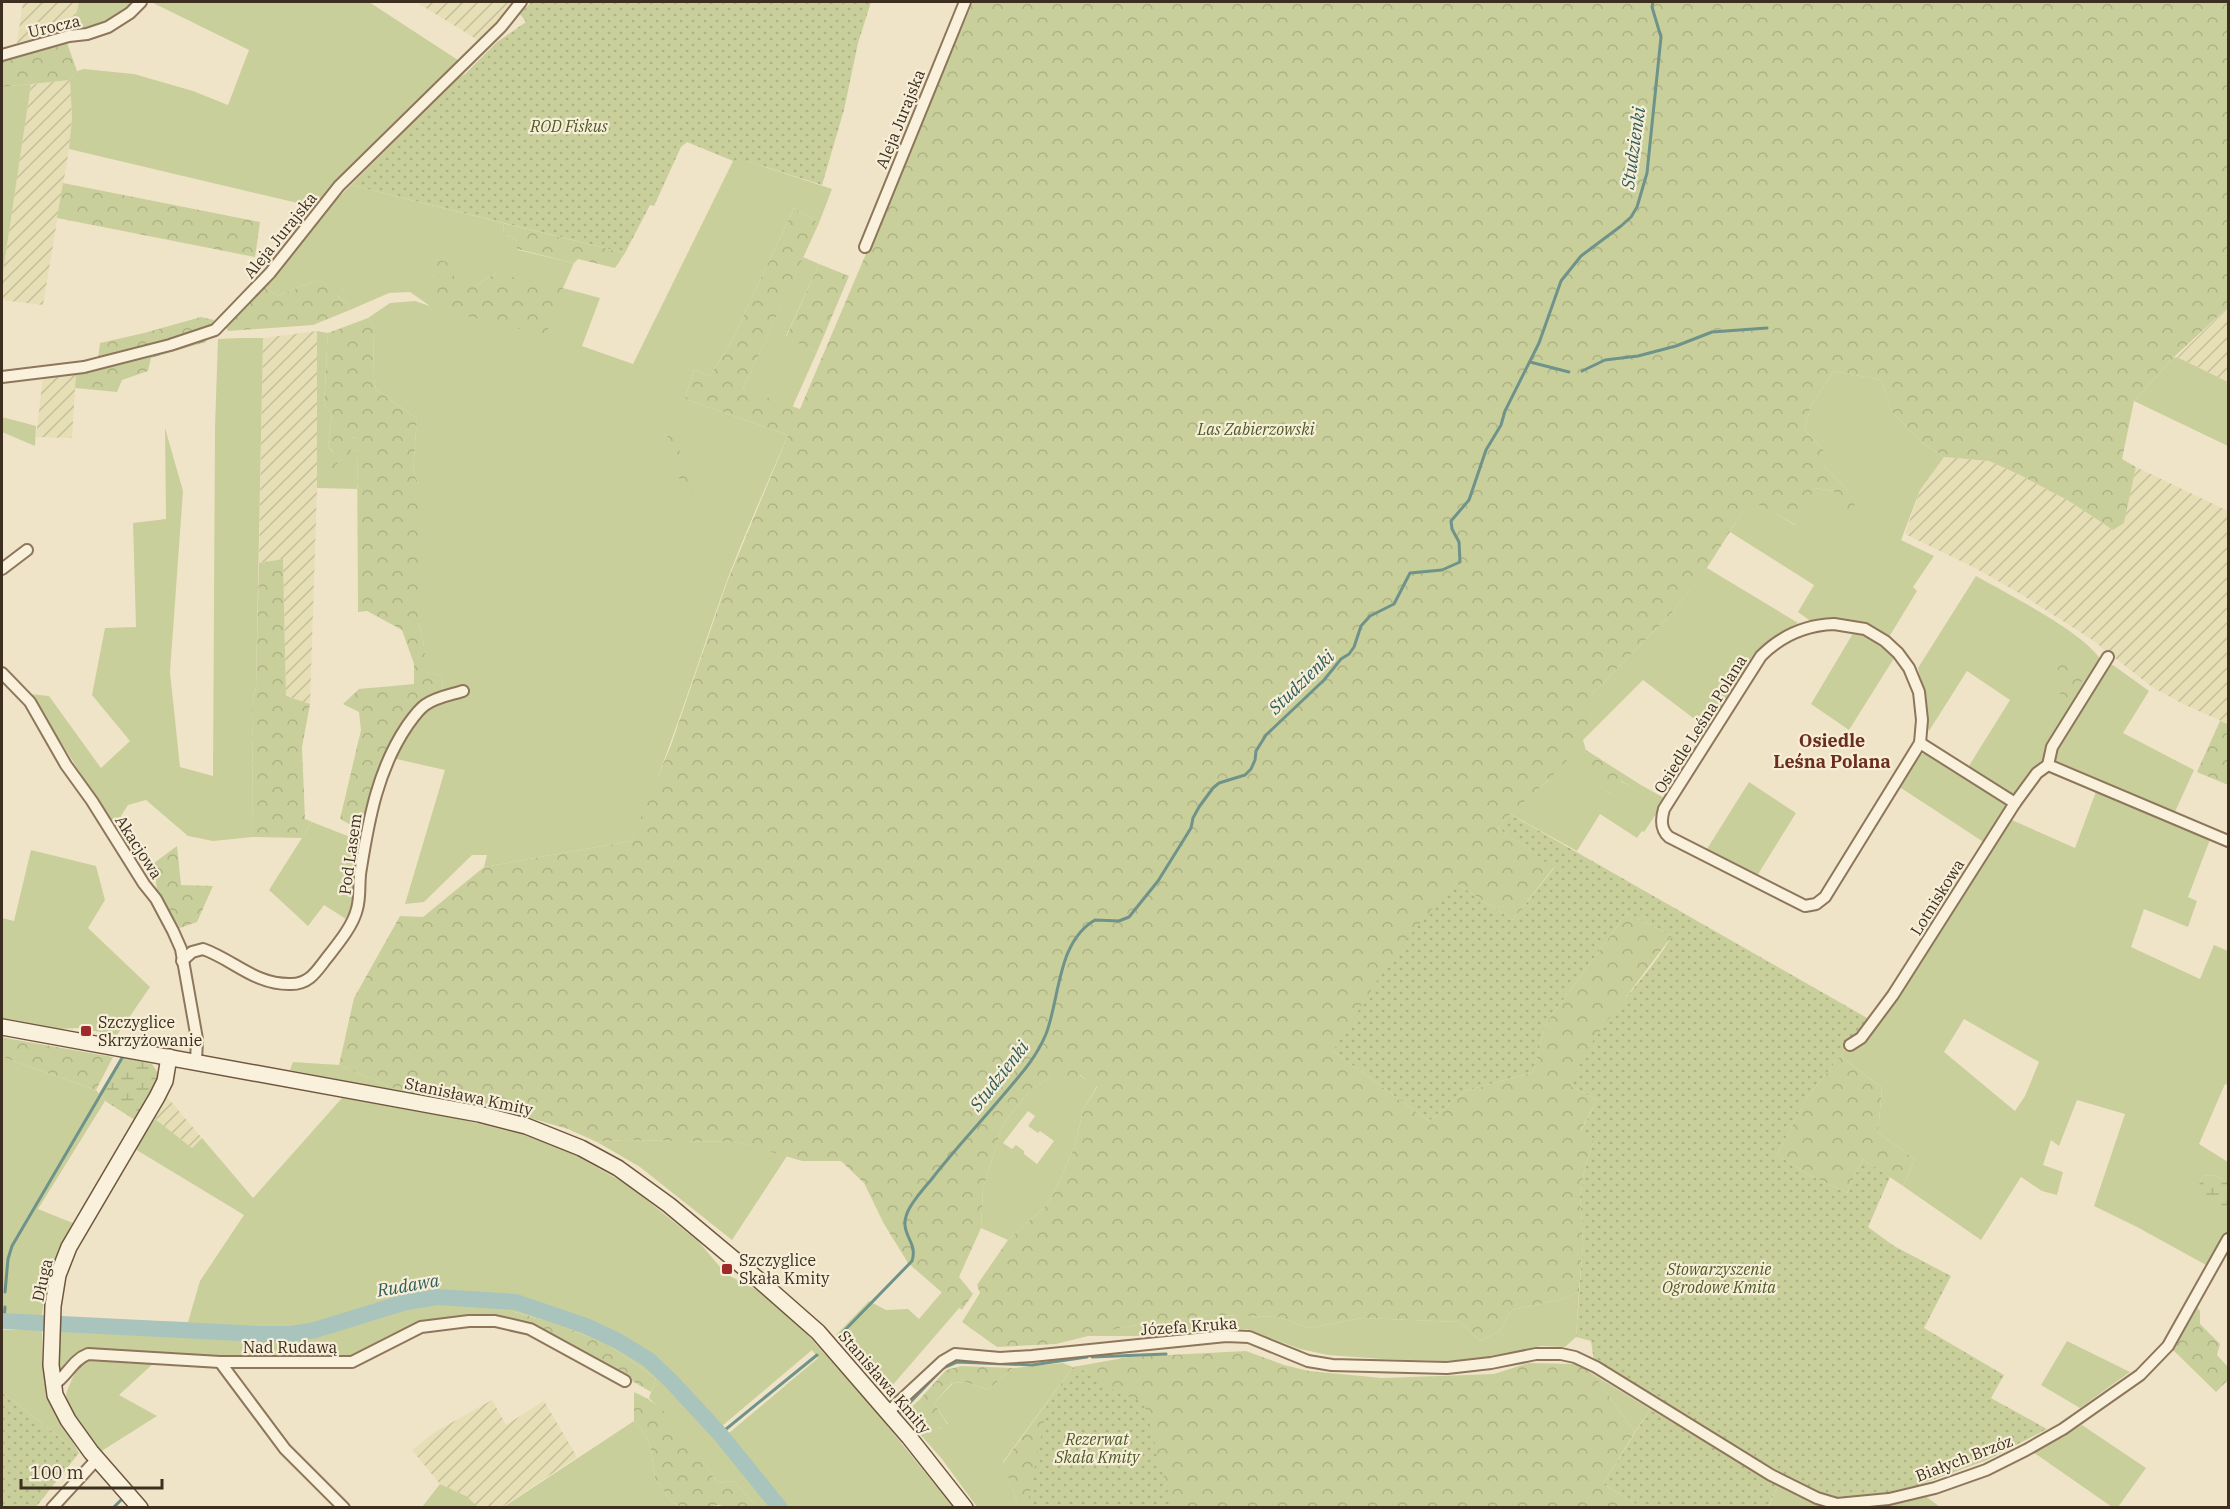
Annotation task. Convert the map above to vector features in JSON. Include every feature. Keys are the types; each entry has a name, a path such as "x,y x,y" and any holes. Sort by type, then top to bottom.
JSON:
{"main road":[{"name":"Stanisława Kmity","path":"2,1027 497,1118 537,1130 581,1148 618,1168 647,1188 818,1332 888,1412 965,1508"},
{"name":"Długa","path":"140,1508 97,1459 68,1420 55,1395 52,1342 53,1306 58,1275 69,1247 165,1082 169,1057"}],"street":[{"name":"Urocza","path":"2,55 108,27 130,13 141,2"},
{"name":"Aleja Jurajska","path":"2,377 43,374 84,367 170,345 215,330 270,273 339,186 501,27 521,2"},
{"name":"Aleja Jurajska","path":"865,248 964,2"},
{"path":"2,569 27,550"},
{"name":"Osiedle Leśna Polana","path":"1828,624 1854,626 1876,635 1898,653 1909,668 1919,692 1922,705 1920,743 1825,897 1816,904 1806,906 1797,903 1670,837 1663,828 1664,809 1754,665 1779,640 1801,629 1828,624"},
{"name":"Lotniskowa","path":"1850,1045 1860,1038 1893,995 2015,803 2037,773 2048,765 2052,747 2108,657"},
{"name":"Akacjowa","path":"2,673 30,702 66,765 156,899 173,931 181,949 197,1039 196,1062"},
{"name":"Pod Lasem","path":"182,961 192,952 202,950 259,980 291,984 311,979 335,948 357,912 360,897 360,870 372,807 379,779 395,747 423,705 463,691"},
{"path":"1920,743 2015,803"},
{"path":"2048,765 2229,841"},
{"name":"Białych Brzóz","path":"1580,1359 1771,1475 1817,1498 1833,1505 1876,1505 1924,1492 1986,1470 2063,1429 2140,1375 2168,1346 2229,1239"},
{"name":"Nad Rudawą","path":"53,1385 80,1358 88,1354 220,1362 352,1362 421,1327 469,1321 495,1321 530,1329 625,1381"},
{"name":"Józefa Kruka","path":"888,1412 943,1361 955,1354 1000,1358 1032,1356 1226,1336 1249,1337 1281,1352 1308,1361 1332,1365 1447,1368 1491,1363 1536,1354 1561,1354 1580,1359"},
{"path":"220,1362 285,1449 342,1507"},
{"path":"52,1508 97,1459"}],"shaded area":[{"path":"23,2 79,2 73,29 17,43"},
{"path":"416,2 516,2 481,42"},
{"path":"70,80 72,118 69,149 43,305 2,300 2,279 31,84"},
{"path":"2228,307 2228,382 2177,357"},
{"path":"317,331 317,488 310,704 286,696 283,559 259,563 263,338"},
{"path":"76,373 72,438 36,437 43,377"},
{"path":"1944,457 1989,461 2069,501 2113,530 2124,523 2136,467 2228,511 2228,724 2152,687 2091,639 2019,593 1975,568 1905,534 1920,490"},
{"path":"167,1097 202,1138 192,1148 155,1119"},
{"path":"492,1400 506,1425 544,1401 577,1457 502,1507 478,1508 466,1496 440,1484 412,1450 435,1432"}],"green space":[{"path":"79,2 136,2 105,24 73,29"},
{"path":"151,2 369,2 461,62 319,208 69,149 72,118 70,80 77,71 84,69 134,74 193,91 228,105 249,50"},
{"name":"ROD Fiskus","path":"531,2 871,2 858,43 844,110 822,185 747,161 733,161 687,142 681,147 654,206 650,205 625,253 351,185 457,78 465,74 497,42 526,22 520,14"},
{"name":"Las Zabierzowski","path":"973,2 2228,2 2228,307 2173,358 2134,401 2122,459 2136,467 2124,523 2113,530 2069,501 1989,461 1944,457 1922,443 1891,411 1882,380 1834,371 1811,406 1804,430 1823,449 1823,465 1849,491 1855,506 1848,515 1834,491 1815,488 1796,525 1750,500 1705,571 1670,615 1592,694 1591,717 1586,733 1577,748 1552,776 1498,828 1554,867 1513,920 1454,882 1333,1051 1429,1121 1465,1091 1533,1072 1546,1023 1627,913 1672,936 1596,1037 1571,1086 1597,1100 1581,1130 1594,1139 1584,1172 1580,1196 1583,1241 1579,1292 1563,1299 1512,1310 1500,1331 1480,1341 1460,1322 1362,1318 1309,1328 1278,1317 1208,1315 1124,1327 1056,1344 997,1347 962,1322 980,1293 977,1285 1008,1240 1049,1203 1075,1146 1083,1110 1097,1087 1080,1075 1068,1084 1051,1077 1031,1089 1003,1124 983,1189 981,1228 959,1277 973,1294 962,1310 908,1263 884,1224 864,1183 841,1161 802,1161 738,1142 623,1140 597,1142 568,1129 499,1109 403,1092 339,1065 354,998 400,916 423,917 484,867 631,841 671,745 727,582 788,435 685,399 694,370 710,376 731,342 794,208 819,223 743,389 800,409"},
{"path":"66,40 77,71 70,80 2,87 2,62 14,55"},
{"path":"31,84 2,279 2,87"},
{"path":"733,161 747,161 832,189 819,223 794,208 731,342 710,376 694,370 685,399 788,435 726,583 670,745 631,841 484,867 487,855 472,855 424,902 405,904 445,770 392,758 419,717 426,710 443,701 442,676 426,672 423,639 418,623 418,483 413,471 417,419 376,389 373,325 368,318 390,303 415,301 430,306 410,292 389,293 350,310 347,302 340,299 338,295 343,290 337,281 312,282 277,296 263,286 317,219 351,185 503,223 504,234 516,239 518,250 574,263 563,288 600,298 582,346 633,364","holes":["437,259 456,286 475,286 496,273 546,335 433,279"]},
{"path":"63,183 260,222 255,257 57,218"},
{"path":"503,223 625,253 615,268 578,259 574,263 517,249 516,239 504,234"},
{"path":"803,257 819,264 786,336 817,352 792,408 743,389"},
{"path":"436,259 451,263 456,286 475,286 496,273 563,288 546,335 433,308"},
{"path":"819,264 849,276 817,352 786,337"},
{"path":"337,280 343,290 338,296 347,302 350,310 313,325 228,331 225,326 263,286 277,296 312,282"},
{"path":"201,317 214,320 206,342 151,358 148,371 122,380 117,392 75,388 76,373 98,359 100,343"},
{"path":"368,318 373,325 376,389 417,419 413,471 418,483 418,623 423,639 427,672 442,676 443,694 398,736 365,833 340,819 361,730 359,712 343,704 359,689 414,684 414,664 402,630 367,611 358,612 357,437 351,438 351,455 339,461 333,471 328,468 333,452 328,446 332,414 324,405 328,333"},
{"path":"317,331 328,333 324,405 332,414 328,446 339,461 350,455 351,438 357,437 357,489 317,488"},
{"path":"263,338 256,687 252,702 253,837 213,841 188,836 146,800 128,805 121,816 139,867 31,694 49,696 101,768 130,741 92,695 105,628 136,627 133,523 166,519 165,428 183,491 170,672 180,767 213,776 215,427 218,339"},
{"path":"2177,357 2228,382 2228,446 2134,401 2173,358"},
{"path":"1834,371 1882,380 1891,411 1922,443 1944,457 1920,490 1901,540 1934,556 1913,587 1917,591 1889,637 1851,620 1809,620 1798,612 1814,585 1730,532 1750,499 1795,525 1815,488 1849,491 1823,465 1823,449 1804,430 1811,406"},
{"path":"2,417 36,426 35,446 2,432"},
{"path":"667,432 674,432 693,496 687,498 670,454"},
{"path":"283,559 286,696 310,704 302,747 305,819 312,822 302,838 253,837 252,702 256,687 259,563"},
{"path":"1707,568 1798,623 1776,636 1757,654 1709,730 1643,680 1583,740 1586,750 1577,766 1610,794 1620,781 1638,790 1641,785 1666,799 1644,832 1642,831 1637,838 1600,814 1577,851 1510,814 1548,780 1591,717 1592,694 1670,615"},
{"path":"1976,576 2061,625 2091,648 2100,659 2099,668 2058,736 2032,774 2013,794 1967,769 2010,700 1967,671 1929,731 1926,721 1926,703 1918,668"},
{"path":"1855,630 1878,640 1896,655 1849,730 1811,704"},
{"path":"2064,661 2086,665 2087,670 2072,702 2060,697 2062,673 2056,668"},
{"path":"2106,665 2113,665 2149,691 2123,733 2194,770 2174,814 2054,763 2052,757"},
{"path":"2220,721 2228,724 2228,785 2197,772"},
{"path":"1586,750 1641,785 1639,791 1621,781 1610,794 1576,766"},
{"path":"1921,754 1931,754 2008,804 1985,843 1898,786 1915,759"},
{"path":"1749,782 1796,813 1757,876 1707,849"},
{"path":"2097,789 2211,837 2188,897 2197,901 2188,927 2144,909 2131,947 2200,979 2214,945 2228,951 2228,1085 2225,1084 2199,1144 2228,1162 2228,1182 2213,1175 2203,1176 2198,1186 2228,1216 2228,1237 2206,1265 2094,1206 2125,1114 2077,1100 2059,1146 2051,1140 2043,1165 2063,1172 2057,1195 2042,1191 2021,1177 1981,1240 1903,1186 1915,1159 1878,1133 1882,1088 1840,1056 1844,1051 1855,1046 2012,820 2075,848","holes":["1964,1019 2039,1062 2025,1096 2015,1111 1944,1052"]},
{"name":"Stowarzyszenie Ogrodowe Kmita","path":"1510,814 1869,1019 1856,1037 1847,1041 1844,1051 1806,1099 1777,1155 1811,1176 1847,1193 1863,1159 1890,1177 1868,1227 1894,1246 1951,1276 1924,1328 2004,1375 1991,1398 2047,1429 1987,1460 1894,1494 1836,1498 1827,1496 1784,1474 1594,1362 1591,1341 1576,1337 1583,1241 1580,1196 1584,1172 1594,1139 1581,1131 1597,1100 1571,1086 1590,1045 1660,955 1672,936 1627,913 1546,1023 1533,1072 1465,1091 1429,1121 1333,1051 1390,960 1454,882 1513,920 1554,868 1498,828"},
{"path":"312,822 363,842 354,879 352,908 346,919 324,905 308,926 269,890"},
{"path":"177,846 181,885 213,886 197,922 180,928 157,892 154,863"},
{"path":"31,850 96,866 105,900 88,928 150,987 117,1035 79,1028 59,1029 2,1019 2,918 14,921"},
{"path":"2,1037 113,1057 96,1090 2,1057"},
{"path":"1840,1056 1882,1088 1878,1133 1915,1159 1903,1186 1863,1159 1847,1193 1811,1176 1777,1155 1806,1099"},
{"path":"2,1057 96,1090 105,1101 38,1209 73,1223 48,1280 41,1319 2,1319"},
{"path":"121,1057 152,1064 157,1072 158,1078 154,1091 135,1120 105,1101 99,1093"},
{"path":"293,1062 339,1065 403,1092 290,1070"},
{"path":"1079,1075 1097,1086 1083,1110 1075,1146 1049,1203 1008,1240 981,1228 983,1189 1003,1124 1031,1089 1051,1077","holes":["1028,1111 1035,1116 1028,1126 1054,1141 1037,1164 1016,1145 1012,1149 1003,1143"]},
{"path":"342,1098 455,1118 521,1134 566,1150 628,1185 699,1242 726,1274 759,1291 805,1332 872,1407 953,1507 757,1507 734,1481 718,1483 678,1427 649,1398 656,1379 608,1344 548,1321 515,1312 513,1320 423,1324 394,1333 351,1355 319,1359 265,1360 91,1351 62,1371 57,1370 60,1318 188,1322 200,1281 244,1215 135,1149 155,1119 192,1148 202,1138 253,1198","holes":["812,1350 818,1358 729,1433 722,1426"]},
{"path":"623,1140 738,1142 787,1156 732,1240 640,1167 597,1142"},
{"path":"2213,1175 2228,1182 2228,1217 2204,1198 2198,1186 2203,1176"},
{"path":"942,1292 960,1307 891,1387 875,1376 836,1335 869,1301 886,1310 908,1309 919,1319"},
{"path":"1579,1292 1576,1337 1565,1347 1541,1346 1497,1357 1444,1361 1328,1355 1300,1349 1247,1329 1142,1336 1084,1336 1124,1327 1208,1315 1278,1317 1309,1328 1362,1318 1460,1322 1480,1341 1500,1331 1512,1310 1563,1299"},
{"path":"2195,1305 2200,1311 2200,1324 2220,1344 2217,1355 2228,1367 2228,1380 2216,1392 2170,1347"},
{"path":"514,1312 548,1321 608,1344 656,1379 651,1392 513,1320"},
{"path":"2,1330 42,1330 46,1397 79,1453 2,1392"},
{"path":"2067,1341 2130,1372 2080,1408 2041,1385"},
{"path":"1246,1351 1284,1365 1309,1371 1382,1378 1494,1374 1528,1363 1577,1364 1594,1375 1635,1432 1603,1484 1641,1507 1016,1507 1018,1504 1003,1463 1073,1367 1129,1357"},
{"path":"93,1358 156,1361 119,1395 157,1416 100,1452 69,1408 66,1395 81,1362"},
{"path":"1063,1363 1073,1367 1003,1462 1018,1504 1016,1507 977,1507 942,1459 903,1415 919,1400 938,1429 948,1424 934,1403 953,1383 966,1382 988,1390 1013,1368"},
{"path":"961,1366 1013,1368 988,1390 966,1382 952,1383 934,1403 948,1425 937,1429 919,1400 946,1370"},
{"name":"Rezerwat Skała Kmity","path":"1076,1366 1115,1391 1144,1403 1172,1507 1027,1507 1047,1406"},
{"path":"1594,1375 1650,1409 1635,1432"},
{"path":"2,1392 79,1453 36,1507 2,1507"},
{"path":"634,1392 648,1399 671,1419 718,1483 734,1481 757,1507 718,1505 681,1507 671,1501 655,1479 651,1449 646,1435 634,1421"},
{"path":"1650,1409 1778,1486 1768,1507 1641,1507 1603,1484"},
{"path":"634,1421 646,1435 651,1449 655,1479 671,1501 681,1507 502,1508"},
{"path":"2082,1425 2146,1468 2118,1507 2112,1507 2033,1452"},
{"path":"440,1484 466,1496 478,1507 422,1507"},
{"path":"1778,1486 1833,1508 1768,1508"},
{"path":"1924,1495 1940,1507 1885,1507"}],"waterway":[{"name":"Studzienki","path":"843,1332 912,1261 913,1248 905,1225 911,1205 1038,1051 1051,1020 1066,956 1073,942 1095,920 1119,921 1129,917 1158,881 1191,828 1199,807 1213,788 1219,783 1245,775 1251,769 1256,751 1266,735 1324,680 1341,659 1349,654 1354,647 1361,626 1370,616 1394,604 1410,573 1442,570 1460,562 1459,542 1452,529 1451,521 1469,500 1486,450 1501,425 1505,411 1539,343 1561,281 1581,256 1621,226 1631,217 1637,207 1647,173 1661,37 1652,7 1653,2"},
{"path":"1582,371 1605,360 1638,356 1676,346 1712,332 1767,328"},
{"path":"1530,362 1569,372"},
{"path":"5,1292 8,1259 12,1246 122,1058"},
{"name":"Rudawa","path":"2,1321 292,1334 315,1330 406,1302 438,1297 516,1302 586,1326 618,1341 649,1360 720,1434 780,1508"},
{"path":"4,1321 5,1307"},
{"path":"1092,1357 1166,1354"},
{"name":"Studzienki","path":"720,1434 817,1355"},
{"path":"901,1412 943,1368 957,1362 1032,1365 1087,1357"},
{"path":"113,1508 122,1499"}],"place":[{"name":"Szczyglice Skrzyżowanie","path":"86,1031"},
{"name":"Szczyglice Skała Kmity","path":"727,1269"}],"district":[{"name":"Osiedle Leśna Polana","path":"1832,750"}]}
